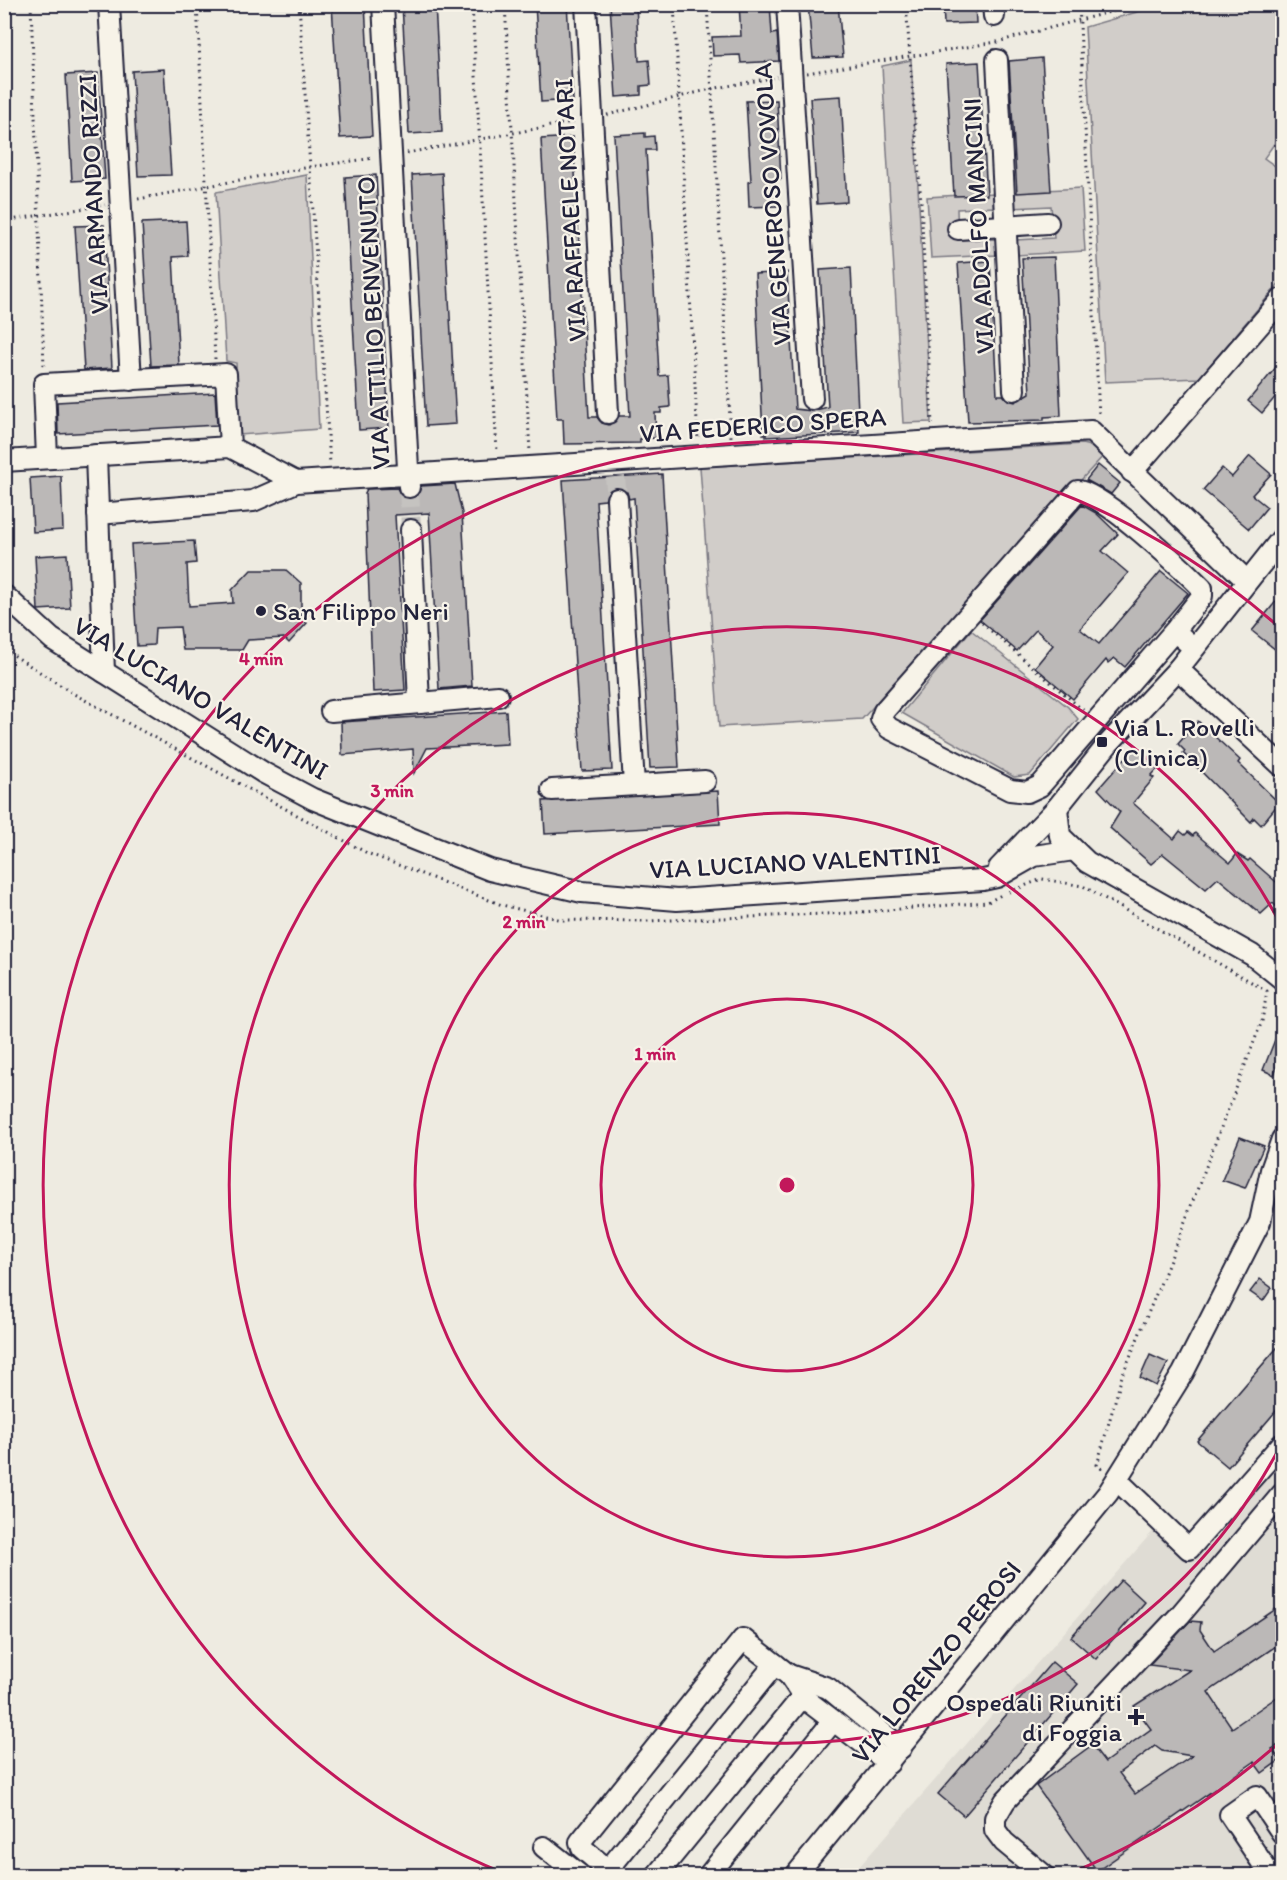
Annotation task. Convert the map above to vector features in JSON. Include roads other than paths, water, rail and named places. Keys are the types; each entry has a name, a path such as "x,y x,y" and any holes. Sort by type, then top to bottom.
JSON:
{"street":[{"name":"VIA ARMANDO RIZZI","path":"109,4 130,380"},
{"name":"VIA ATTILIO BENVENUTO","path":"383,4 408,481"},
{"name":"VIA RAFFAELE NOTARI","path":"586,4 608,413"},
{"name":"VIA GENEROSO VOVOLA","path":"787,4 812,399"},
{"name":"VIA ADOLFO MANCINI","path":"996,60 1014,390"},
{"path":"958,229 1048,223"},
{"path":"1132,472 1282,299"},
{"path":"47,459 44,384 226,374 230,447"},
{"name":"VIA FEDERICO SPERA","path":"296,482 408,481 531,467 614,469 699,456 1091,431 1247,581"},
{"path":"4,461 230,447 296,482"},
{"path":"96,454 104,672"},
{"path":"98,514 253,501 296,482"},
{"path":"1177,628 1040,786 1027,792 1010,790 889,728 881,719 884,711 1078,491 1085,491 1104,503 1202,588 1202,596 1177,628 1178,634 1194,648"},
{"path":"617,499 634,785"},
{"path":"411,530 419,703"},
{"path":"983,880 1002,866 1057,808 1108,744 1178,669 1282,538"},
{"name":"VIA LUCIANO VALENTINI","path":"4,595 52,639 264,773 313,799 490,870 526,880 582,892 676,900 983,880 997,877 1034,856 1074,849"},
{"path":"1178,669 1282,766"},
{"path":"331,711 498,696"},
{"path":"552,790 705,781"},
{"path":"1057,808 1060,836 1087,862 1252,955 1282,979"},
{"name":"VIA LORENZO PEROSI","path":"795,1875 895,1756 1116,1480 1183,1374 1260,1222 1271,1170 1282,1138"},
{"path":"1116,1480 1189,1549 1282,1444"},
{"path":"1045,1875 1004,1842 995,1830 995,1818 1005,1801 1180,1615 1282,1494"},
{"path":"782,1670 611,1873 582,1848 580,1842 743,1639 782,1670 803,1696 833,1720 895,1756"},
{"path":"782,1670 828,1688 895,1756"},
{"path":"656,1875 803,1696"},
{"path":"708,1875 833,1720"},
{"path":"1271,1875 1230,1815 1257,1796 1282,1833"},
{"path":"544,1847 581,1875"}],"tunnel":[{"path":"615,477 617,499"},
{"path":"409,487 411,530"}],"place":[{"name":"San Filippo Neri","path":"261,611"},
{"name":"Via L. Rovelli (Clinica)","path":"1102,742"},
{"name":"Ospedali Riuniti di Foggia","path":"1136,1717"}]}
